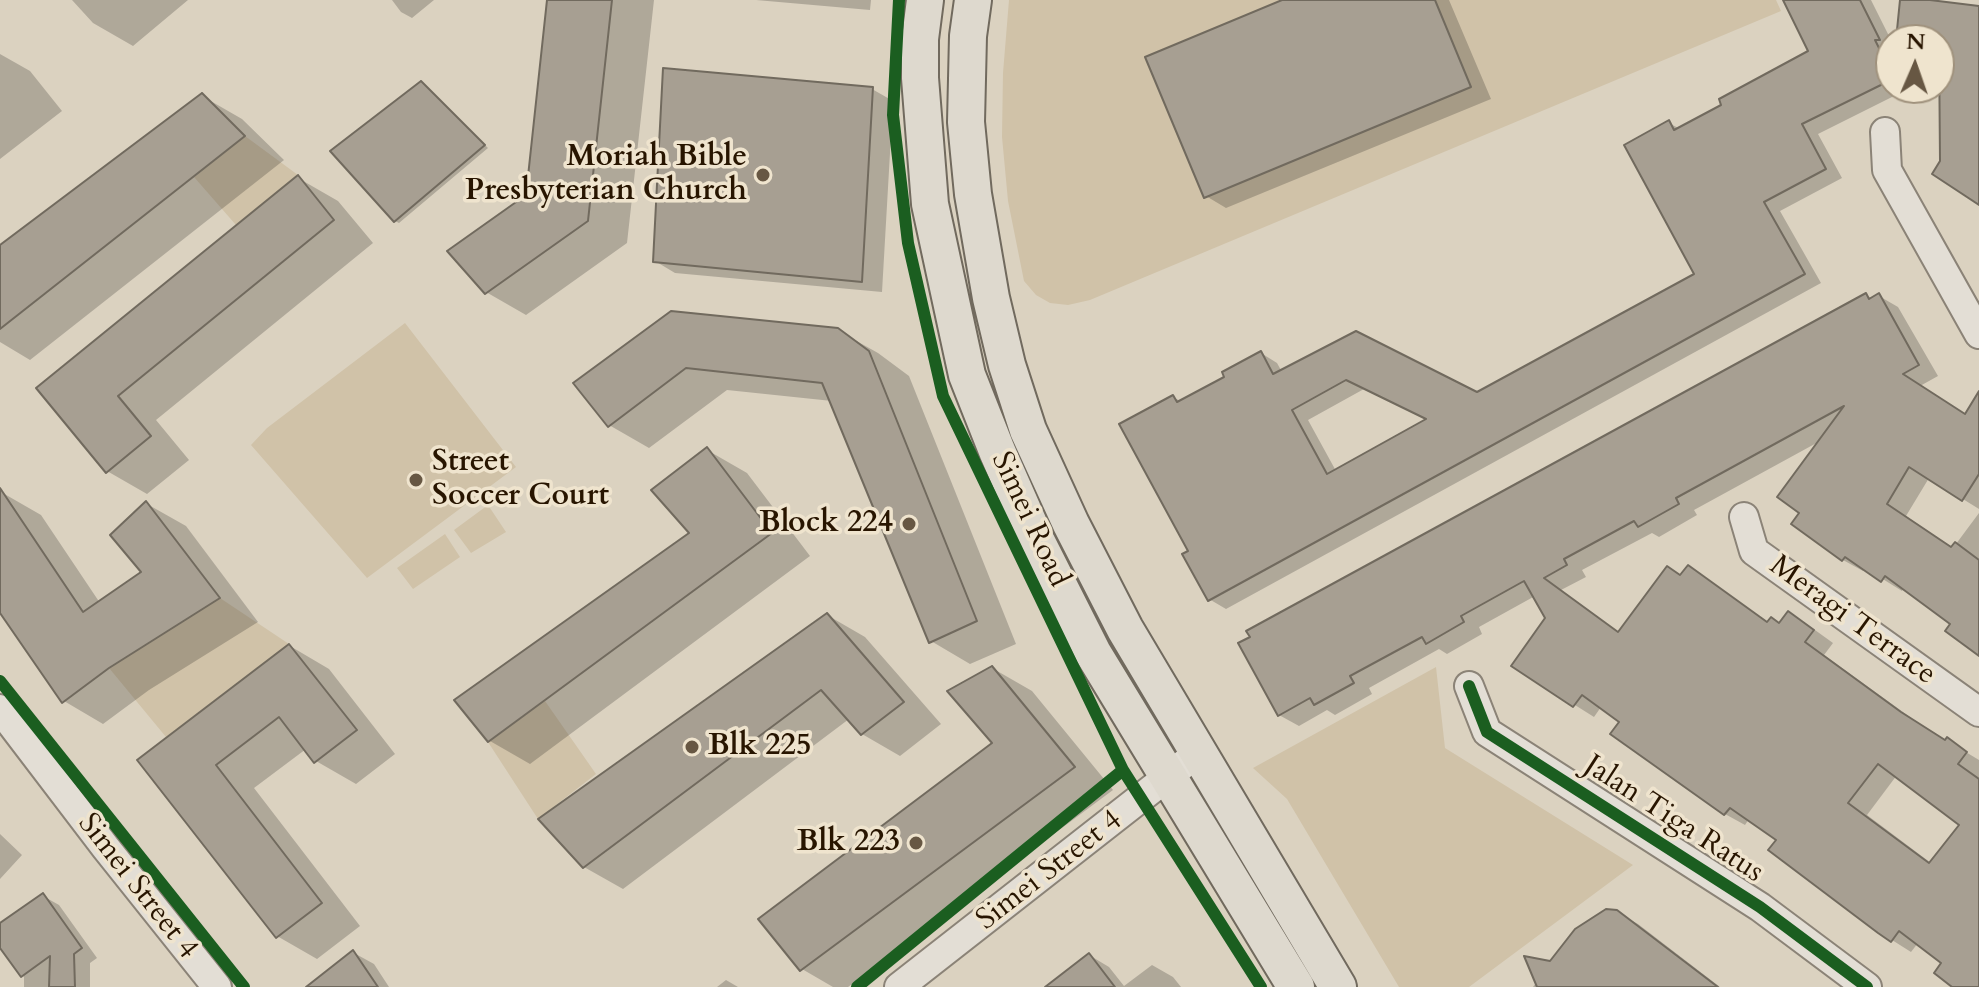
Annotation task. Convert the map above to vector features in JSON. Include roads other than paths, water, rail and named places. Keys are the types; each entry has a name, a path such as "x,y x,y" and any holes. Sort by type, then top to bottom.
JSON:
{"main road":[{"name":"Simei Road","path":"925,0 920,39 920,78 930,204 967,375 1031,529 1086,639 1296,987"},
{"name":"Simei Road","path":"973,0 968,36 966,122 973,194 991,298 1023,417 1071,524 1125,629 1338,987"},
{"path":"920,39 931,26 950,21 968,36"}],"street":[{"path":"1885,132 1887,170 1979,334"},
{"name":"Meragi Terrace","path":"1744,517 1754,551 1979,712"},
{"name":"Jalan Tiga Ratus","path":"1469,686 1487,732 1760,907 1867,987"},
{"name":"Simei Street 4","path":"0,709 217,987"},
{"name":"Simei Street 4","path":"899,987 1198,753"}],"place":[{"name":"Moriah Bible Presbyterian Church","path":"763,175"},
{"name":"Street Soccer Court","path":"416,480"},
{"name":"Block 224","path":"909,524"},
{"name":"Blk 225","path":"692,747"},
{"name":"Blk 223","path":"916,843"}]}
